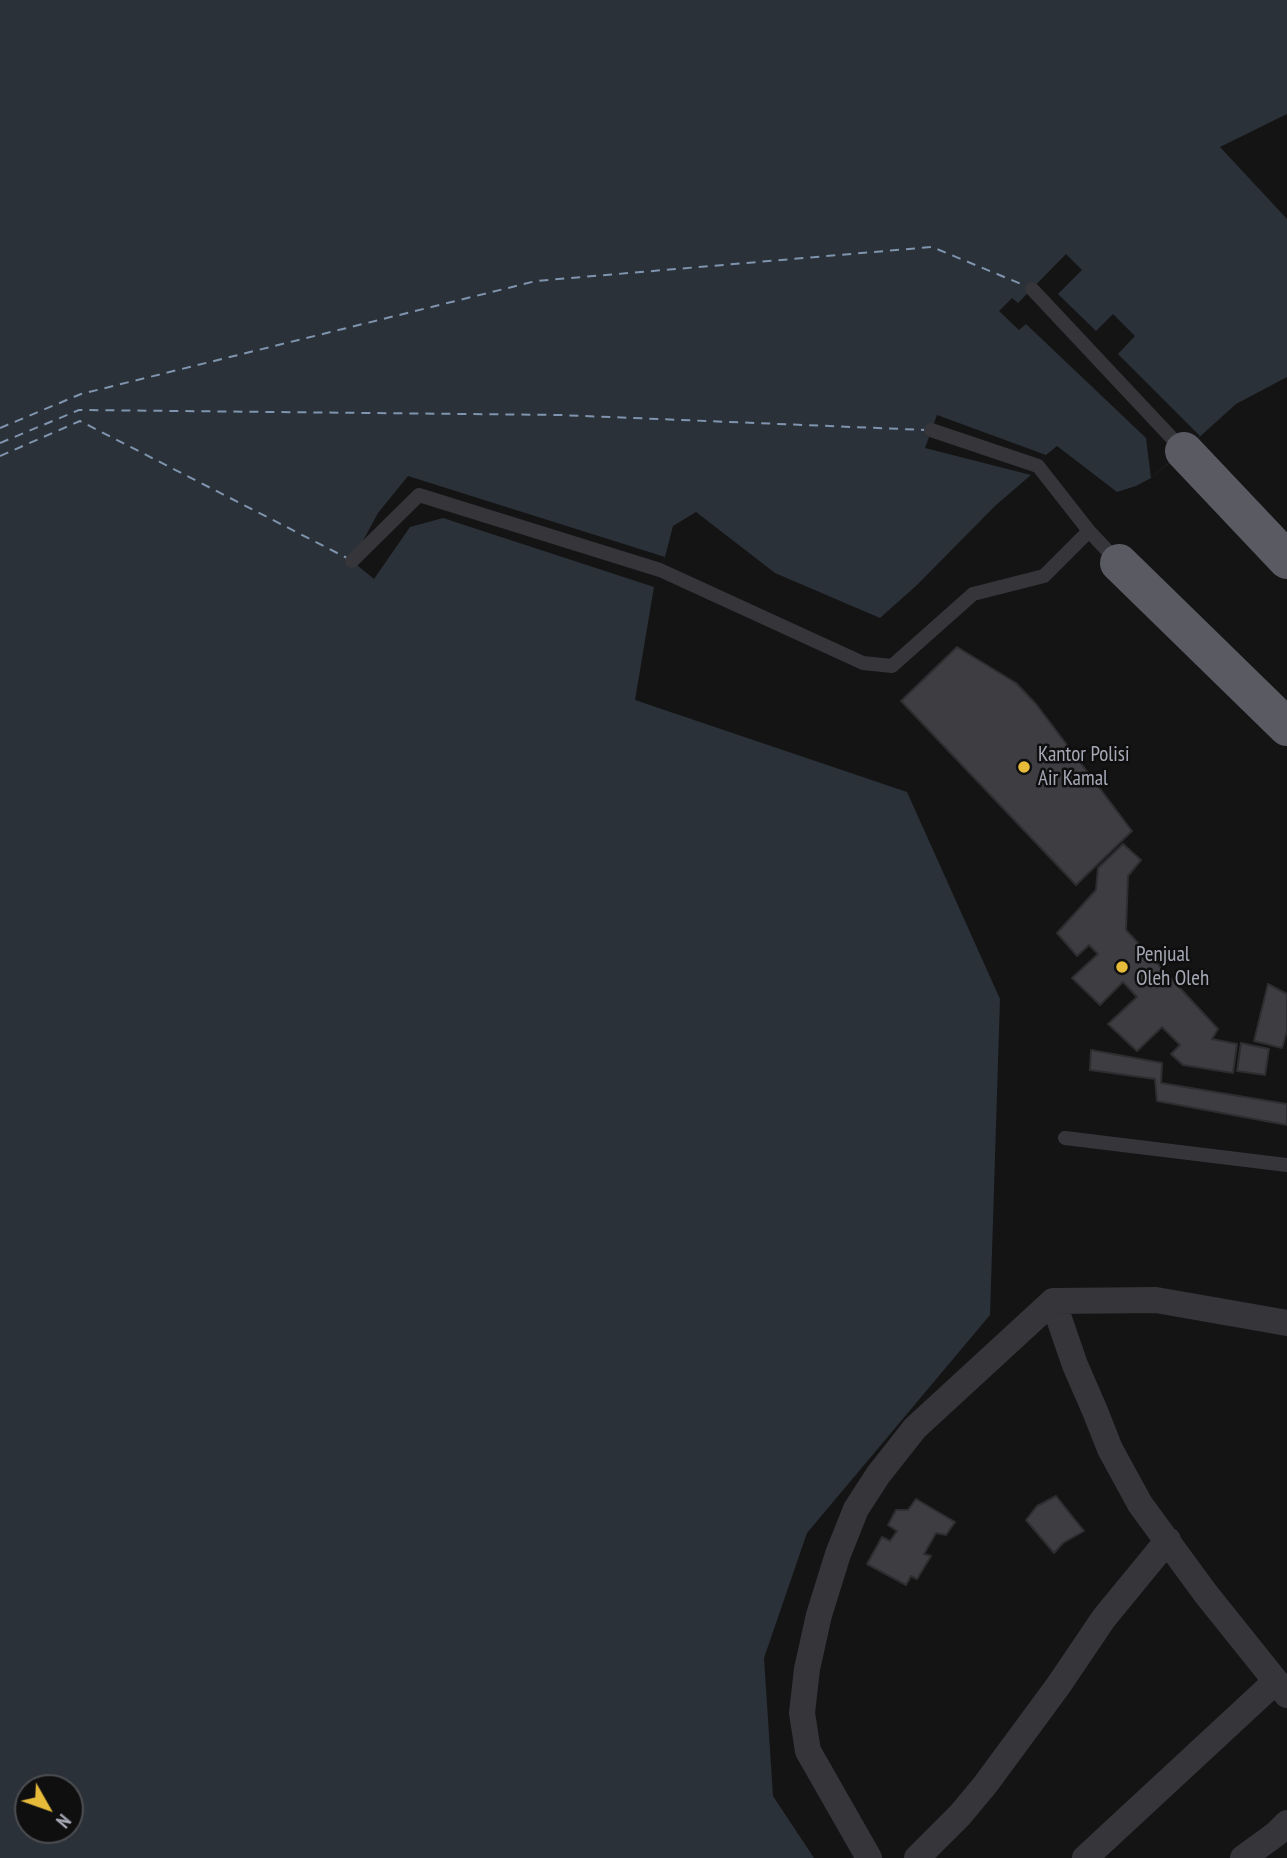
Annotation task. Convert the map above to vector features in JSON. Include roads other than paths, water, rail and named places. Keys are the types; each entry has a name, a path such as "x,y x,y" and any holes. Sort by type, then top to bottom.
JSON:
{"highway":[{"path":"1184,452 1287,561"},
{"path":"1119,563 1287,727"}],"street":[{"path":"869,1858 808,1751 802,1713 807,1669 819,1615 838,1554 856,1509 878,1475 915,1428 1053,1301 1156,1300 1287,1323"},
{"path":"1053,1301 1074,1365 1110,1449 1140,1503 1214,1604 1281,1688 1085,1858"},
{"path":"917,1858 960,1815 985,1785 1104,1618 1168,1541"},
{"path":"1244,1858 1276,1834 1287,1822"}],"lane":[{"path":"1032,289 1184,452"},
{"path":"931,430 1038,466 1089,531 1119,563"},
{"path":"352,561 419,495 660,570 863,663 892,666 973,594 1044,576 1089,531"},
{"path":"1065,1138 1287,1165"}],"place":[{"name":"Kantor Polisi Air Kamal","path":"1024,767"},
{"name":"Penjual Oleh Oleh","path":"1122,967"}]}
